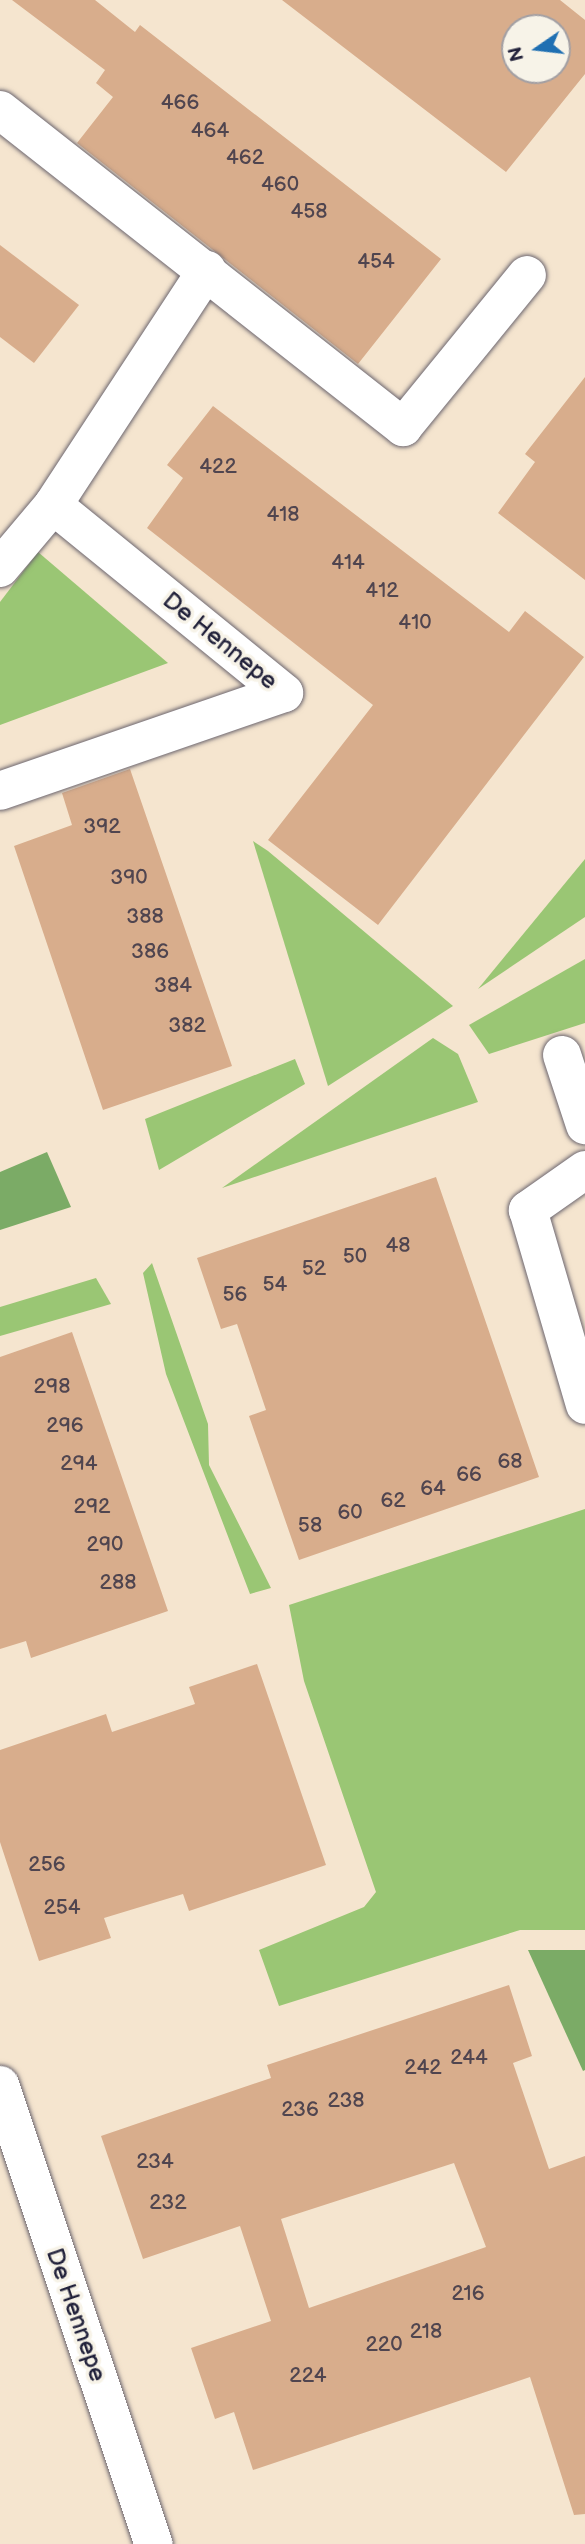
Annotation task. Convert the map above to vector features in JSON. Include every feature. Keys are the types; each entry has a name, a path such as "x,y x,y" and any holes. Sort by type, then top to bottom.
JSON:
{"street":[{"path":"0,110 403,427 527,275"},
{"path":"0,568 53,505 207,271"},
{"name":"De Hennepe","path":"0,791 284,693 53,505"},
{"path":"562,1055 585,1125"},
{"path":"585,1170 528,1210 585,1405"},
{"name":"De Hennepe","path":"0,2085 154,2544"}],"green space":[{"path":"38,552 168,663 0,725 0,602"},
{"path":"253,841 268,851 453,1006 328,1086"},
{"path":"585,859 585,917 478,989"},
{"path":"585,959 585,1023 489,1054 469,1025"},
{"path":"433,1038 458,1054 478,1102 222,1188"},
{"path":"295,1059 305,1084 159,1170 145,1119"},
{"path":"47,1152 71,1207 0,1230 0,1172"},
{"path":"152,1263 208,1424 209,1465 271,1588 250,1594 166,1374 143,1273"},
{"path":"96,1278 111,1304 0,1336 0,1307"},
{"path":"585,1509 585,1930 520,1930 279,2006 259,1950 364,1907 376,1892 304,1681 289,1605"},
{"path":"528,1950 585,1950 583,2071"}],"building":[{"path":"12,0 95,0 135,32 140,25 441,259 358,364 77,143 113,97 96,83 105,70"},
{"path":"282,0 560,0 585,20 585,74 506,172"},
{"path":"0,245 79,305 34,363 0,337"},
{"path":"585,377 585,580 498,513 535,462 525,454"},
{"path":"213,406 509,632 525,611 584,657 378,925 268,840 373,705 147,528 183,478 167,465"},
{"path":"130,769 232,1066 103,1110 14,846 72,825 62,793"},
{"path":"436,1177 539,1477 299,1560 249,1416 266,1410 237,1324 221,1329 197,1258"},
{"path":"72,1332 168,1611 31,1658 26,1641 0,1649 0,1357"},
{"path":"257,1664 326,1865 189,1911 183,1894 104,1918 111,1938 39,1961 0,1842 0,1750 106,1714 112,1732 195,1704 189,1687"},
{"path":"509,1985 532,2056 513,2063 549,2169 585,2156 585,2514 574,2515 530,2377 253,2470 234,2412 215,2419 191,2348 271,2321 240,2226 143,2259 101,2136 271,2078 267,2065","holes":["454,2163 486,2247 309,2308 281,2219"]}]}
